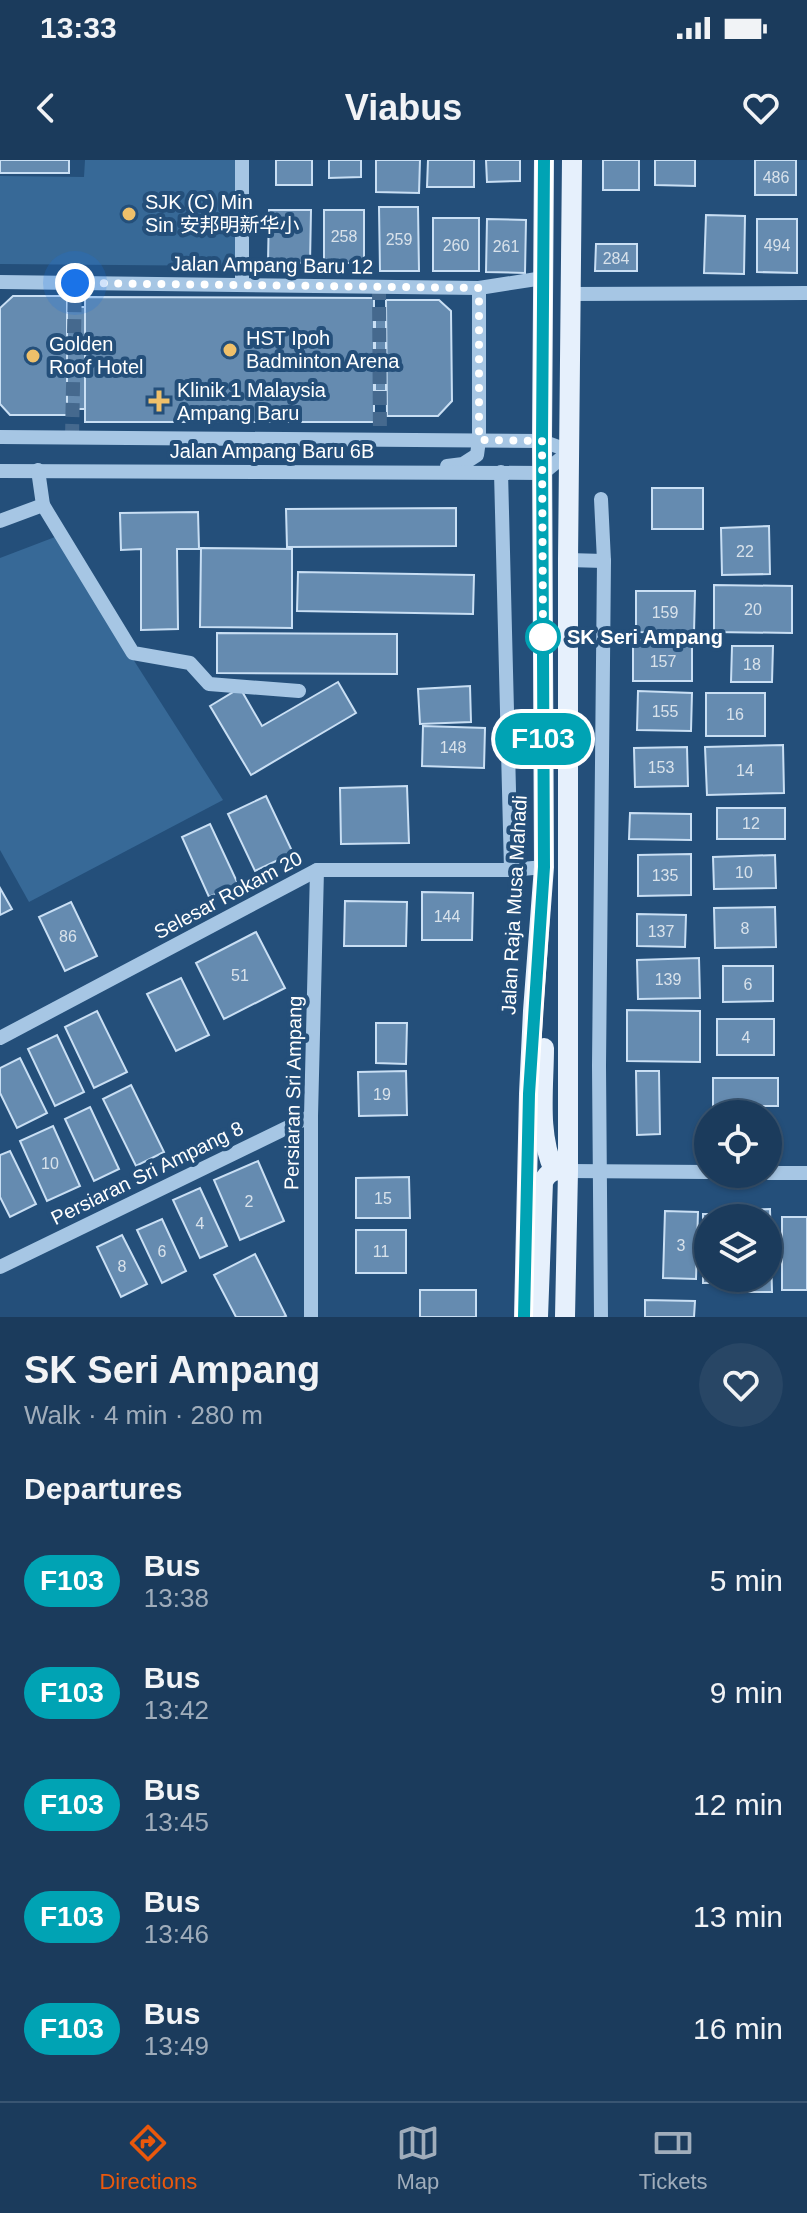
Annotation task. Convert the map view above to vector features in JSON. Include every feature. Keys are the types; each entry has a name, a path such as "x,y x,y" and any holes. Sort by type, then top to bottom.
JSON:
{"main road":[{"name":"Jalan Raja Musa Mahadi","path":"524,1317 529,1080 544,867 544,160"},
{"path":"565,1317 561,1170 572,160"},
{"path":"544,867 544,1117 547,1155 561,1170"},
{"path":"538,1317 543,1182 546,1174 561,1170"}],"street":[{"path":"242,160 242,285"},
{"name":"Jalan Ampang Baru 12","path":"0,282 479,288 543,278"},
{"path":"402,472 463,464 477,455 479,288"},
{"path":"572,294 807,293"},
{"path":"0,437 542,441 570,451"},
{"path":"543,473 570,451"},
{"path":"38,470 43,505 133,653 190,663 209,684 299,691"},
{"name":"Jalan Ampang Baru 6B","path":"0,471 543,473"},
{"path":"501,472 511,870"},
{"path":"601,499 604,561 599,1050 601,1317"},
{"path":"0,521 43,505"},
{"path":"568,560 604,561"},
{"name":"Selesar Rokam 20","path":"0,1038 317,870 511,870 544,867"},
{"name":"Persiaran Sri Ampang","path":"311,1317 311,1116 317,870"},
{"name":"Persiaran Sri Ampang 8","path":"0,1267 311,1116"},
{"path":"561,1170 694,1172"},
{"path":"782,1173 807,1173"}],"shaded area":[{"name":"SJK (C) Min Sin 安邦明新华小","path":"85,160 237,160 236,266 0,264 0,176 84,177"},
{"path":"55,537 223,800 29,902 0,850 0,558"}],"building":[{"path":"0,160 69,160 69,173 0,173"},
{"path":"276,160 312,160 312,185 276,185"},
{"path":"329,160 361,160 361,177 329,178"},
{"path":"376,160 420,160 419,193 376,192"},
{"path":"428,160 474,160 474,187 427,187"},
{"path":"486,160 520,160 520,181 487,182"},
{"path":"603,160 639,160 639,190 603,190"},
{"path":"655,160 695,160 695,186 655,185"},
{"path":"755,160 796,160 796,195 755,195"},
{"path":"379,207 418,207 419,271 380,271"},
{"path":"269,210 311,210 310,263 268,262"},
{"path":"324,210 364,210 364,263 324,263"},
{"path":"706,215 745,216 744,274 704,273"},
{"path":"433,218 479,218 479,271 433,271"},
{"path":"487,219 526,220 525,273 486,272"},
{"path":"757,219 797,219 797,273 757,272"},
{"path":"596,244 637,244 637,271 595,271"},
{"name":"Golden Roof Hotel","path":"13,296 67,296 67,415 10,415 0,404 0,308"},
{"name":"HST Ipoh Badminton Arena","path":"85,297 374,298 374,422 85,422"},
{"path":"386,300 439,300 451,311 452,401 438,416 387,416"},
{"path":"67,307 85,307 85,409 67,409"},
{"path":"386,308 386,391 375,391 375,309"},
{"path":"652,488 703,488 703,529 652,529"},
{"path":"456,508 456,546 287,547 286,509"},
{"path":"198,512 199,549 177,549 178,629 141,630 141,549 121,550 120,513"},
{"path":"769,526 770,574 722,575 721,528"},
{"path":"201,548 292,549 292,628 200,627"},
{"path":"298,572 474,575 473,614 297,611"},
{"path":"714,585 792,586 792,633 714,632"},
{"path":"636,591 695,591 694,633 636,632"},
{"path":"217,633 397,634 397,674 217,673"},
{"path":"633,640 692,640 692,681 633,681"},
{"path":"732,646 773,646 772,682 731,682"},
{"path":"338,682 356,713 251,775 210,706 240,688 262,726"},
{"path":"470,686 471,722 420,724 418,689"},
{"path":"638,691 692,693 691,731 637,730"},
{"path":"706,693 765,693 765,736 706,736"},
{"path":"423,726 485,728 484,768 422,766"},
{"path":"783,745 784,793 707,795 705,747"},
{"path":"687,747 688,786 635,787 634,748"},
{"path":"407,786 409,843 341,844 340,788"},
{"path":"266,796 293,853 255,871 228,814"},
{"path":"717,808 785,808 785,839 717,839"},
{"path":"630,813 691,814 691,840 629,839"},
{"path":"210,824 238,884 209,897 182,837"},
{"path":"691,854 691,895 638,896 638,855"},
{"path":"775,855 776,888 714,889 713,857"},
{"path":"0,888 12,909 0,915"},
{"path":"422,892 473,893 472,940 422,940"},
{"path":"345,901 407,902 406,946 344,946"},
{"path":"71,902 97,956 65,971 39,917"},
{"path":"775,907 776,947 715,948 714,908"},
{"path":"637,914 686,915 685,947 637,946"},
{"path":"256,932 285,988 224,1019 196,963"},
{"path":"699,958 700,998 638,999 637,960"},
{"path":"723,966 773,966 773,1001 723,1002"},
{"path":"181,978 209,1035 176,1051 147,994"},
{"path":"627,1010 700,1011 700,1062 627,1061"},
{"path":"97,1011 127,1072 94,1088 65,1027"},
{"path":"717,1019 774,1019 774,1055 717,1055"},
{"path":"376,1023 407,1023 406,1064 376,1063"},
{"path":"57,1035 84,1092 55,1106 28,1049"},
{"path":"20,1058 47,1113 17,1128 0,1093 0,1068"},
{"path":"406,1071 407,1115 359,1116 358,1072"},
{"path":"636,1071 659,1071 660,1134 637,1135"},
{"path":"713,1078 778,1078 778,1100 713,1100"},
{"path":"131,1085 164,1152 136,1166 103,1099"},
{"path":"90,1107 119,1169 94,1181 65,1119"},
{"path":"53,1126 80,1186 47,1201 20,1141"},
{"path":"10,1151 36,1204 10,1217 0,1197 0,1155"},
{"path":"258,1161 284,1221 240,1240 214,1180"},
{"path":"409,1177 410,1218 356,1218 356,1178"},
{"path":"200,1188 227,1246 200,1258 173,1200"},
{"path":"665,1211 694,1212 694,1279 663,1278"},
{"path":"782,1217 807,1217 807,1290 782,1290"},
{"path":"162,1219 186,1271 162,1283 137,1230"},
{"path":"356,1230 406,1230 406,1273 356,1273"},
{"path":"122,1235 147,1284 121,1297 97,1247"},
{"path":"255,1254 286,1316 236,1317 214,1275"},
{"path":"420,1290 476,1290 476,1317 420,1317"},
{"path":"645,1300 695,1301 694,1317 645,1317"}],"tunnel":[{"path":"72,438 75,283"},
{"path":"379,286 380,439"}],"bus line":[{"name":"F103","path":"524,1317 529,1094 544,867 544,160"}],"place":[{"name":"SJK (C) Min Sin 安邦明新华小","path":"129,214"},
{"name":"HST Ipoh Badminton Arena","path":"230,350"},
{"name":"Golden Roof Hotel","path":"33,356"},
{"name":"Klinik 1 Malaysia Ampang Baru","path":"159,401"},
{"name":"SK Seri Ampang","path":"543,637"}],"route":[{"path":"75,283 479,288 479,440 542,441 543,637"}]}
